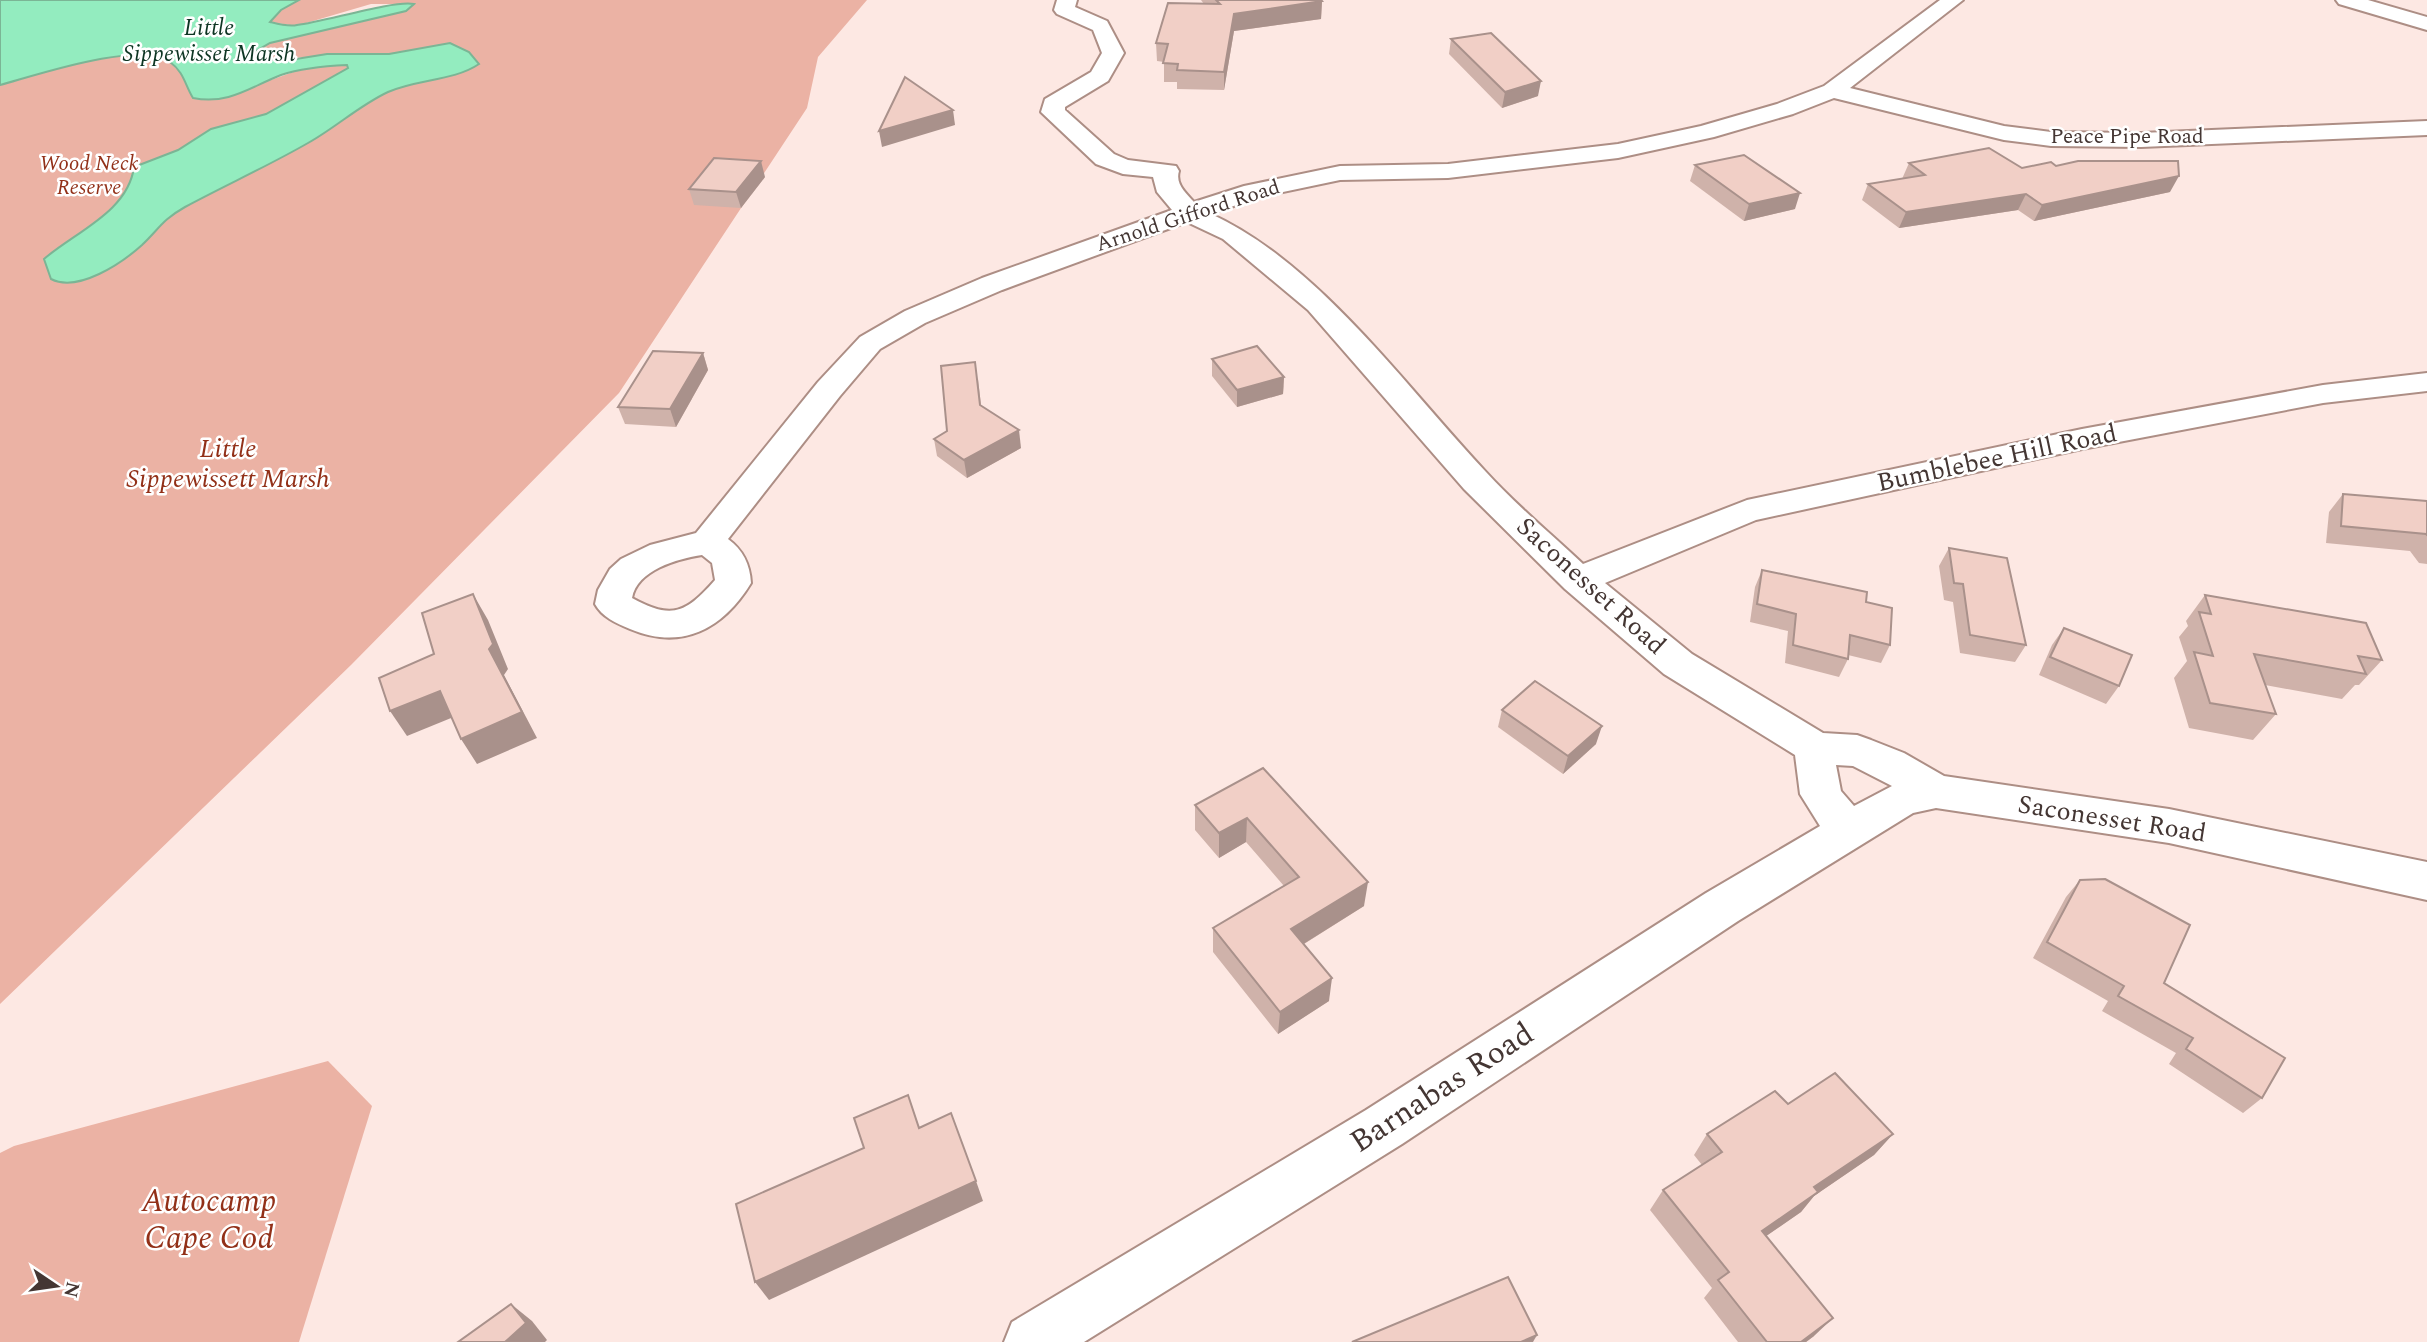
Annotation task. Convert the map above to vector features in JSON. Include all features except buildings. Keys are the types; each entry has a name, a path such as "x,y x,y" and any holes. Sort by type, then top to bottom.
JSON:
{"street":[{"name":"Saconesset Road","path":"1067,0 1064,10 1094,19 1105,31 1113,53 1100,76 1053,104 1053,112 1104,159 1123,167 1167,171 1170,191 1191,214 1231,233 1318,304 1476,482 1578,580 1678,664 1815,748 1857,751 1889,764 1936,791 2169,826 2427,881"},
{"name":"Arnold Gifford Road","path":"707,542 870,342 915,317 1096,244 1253,191 1340,173 1448,171 1618,151 1706,132 1785,109 1832,91 1953,0"},
{"path":"2346,0 2427,24"},
{"name":"Peace Pipe Road","path":"1832,91 1969,125 2051,139 2141,140 2427,128"},
{"name":"Bumblebee Hill Road","path":"1578,580 1747,511 2082,439 2323,394 2427,382"},
{"path":"1815,748 1815,778 1823,802 1849,830"},
{"name":"Barnabas Road","path":"1032,1342 1384,1127 1722,907 1902,799 1936,791"}],"green space":[{"name":"Little Sippewissett Marsh","path":"299,0 867,0 818,57 807,108 619,393 351,665 0,1004 0,85 79,63 142,54 166,59 186,80 271,80 296,71 320,56 264,60 247,56 270,43 406,11 414,4 371,4 296,26 270,22 281,10"},
{"name":"Autocamp Cape Cod","path":"328,1061 372,1106 299,1342 0,1342 0,1153 14,1146"}],"water":[{"name":"Little Sippewisset Marsh","path":"0,0 299,0 281,10 270,22 291,26 391,5 414,4 406,11 270,43 247,56 264,60 327,54 389,54 450,43 469,52 479,64 458,74 399,88 378,97 308,143 177,212 142,245 112,267 86,279 62,282 51,279 44,259 111,209 130,183 134,167 178,150 211,129 266,114 348,68 347,65 297,71 281,75 239,94 206,100 193,98 175,66 155,56 136,55 87,61 0,85"}],"park label":[{"name":"Wood Neck Reserve","path":"89,176"}]}
